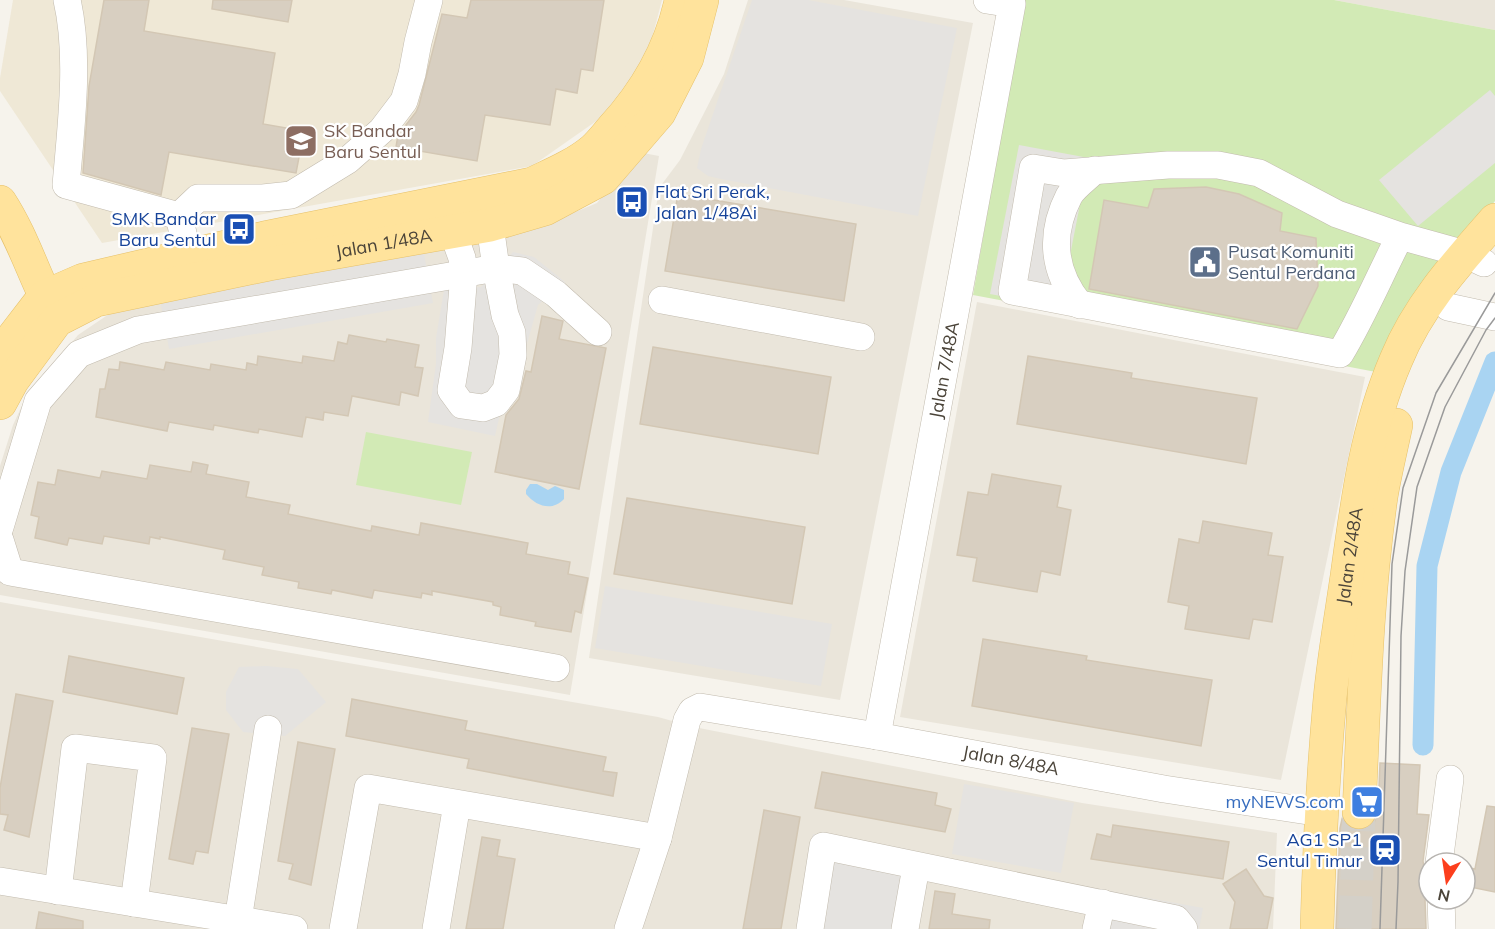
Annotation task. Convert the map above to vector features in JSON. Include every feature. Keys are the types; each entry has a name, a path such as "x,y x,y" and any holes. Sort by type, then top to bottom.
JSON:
{"main road":[{"name":"Jalan 1/48A","path":"0,354 83,280 188,255 532,184 565,168 594,149 631,108 660,62 676,24 681,0"},
{"name":"Jalan 1/48A","path":"50,308 269,264 490,225 544,209 603,178 659,113 687,58 702,0"},
{"path":"0,202 10,216 50,308"},
{"name":"Jalan 2/48A","path":"1359,812 1365,651 1382,495 1401,411 1432,333 1481,256 1495,220"},
{"name":"Jalan 2/48A","path":"1317,929 1321,813 1330,696 1358,490 1376,414 1396,360 1430,298 1481,256"},
{"name":"Jalan 1/48A","path":"0,403 50,308"}],"street":[{"path":"67,0 70,12 73,65 72,118 66,185 179,216"},
{"path":"179,216 198,198 263,198 291,195 348,160 382,130 404,101 429,0"},
{"name":"Jalan 7/48A","path":"877,736 999,2"},
{"path":"1400,236 1381,272 1373,294 1340,354 1012,291 1033,168 1064,173 1168,165 1218,165 1259,173 1337,214 1400,236 1481,256"},
{"path":"1080,305 1069,291 1057,261 1056,233 1069,195 1095,170"},
{"path":"179,216 188,255"},
{"path":"452,230 462,258 464,273 458,348 451,390 462,405 483,408 496,404 506,390 513,354 512,333 505,315 490,225"},
{"path":"0,527 38,401 79,354 138,330 496,268 522,271 556,294 598,332"},
{"path":"662,300 861,337"},
{"path":"1448,307 1495,317"},
{"path":"0,540 10,572 556,668"},
{"name":"Jalan 8/48A","path":"658,838 687,720 692,711 700,707 877,736 1164,789 1321,813"},
{"path":"238,920 268,729"},
{"path":"58,891 75,748 153,758 134,903"},
{"path":"1440,851 1450,779"},
{"path":"343,929 368,788 658,838 628,929"},
{"path":"436,929 457,804"},
{"path":"810,929 823,846 1176,919 1184,929"},
{"path":"905,929 916,867"},
{"path":"0,881 294,929"},
{"path":"1096,929 1102,903"},
{"path":"1441,911 1442,929"}],"shaded area":[{"name":"SK Bandar Baru Sentul","path":"13,0 662,0 646,61 605,115 532,166 102,243 0,91 0,78"},
{"path":"748,0 844,0 973,23 840,700 589,658 659,188 680,160 724,74"},
{"path":"752,0 808,0 957,28 918,216 721,179 708,176 697,168 701,149"},
{"path":"1334,0 1495,0 1495,30"},
{"path":"1490,90 1495,96 1495,163 1418,226 1379,180"},
{"path":"1019,145 1089,158 1060,307 990,294"},
{"path":"638,152 659,156 570,695 0,595 0,466 13,425 26,397 78,335 121,306 556,220 597,203"},
{"path":"423,248 433,303 169,349 159,294"},
{"path":"513,252 534,257 565,282 538,305 516,382 500,414 495,436 428,422 436,364 436,338 444,290 481,287"},
{"path":"977,302 1365,377 1281,780 900,717"},
{"path":"605,586 832,624 821,686 595,648"},
{"path":"0,602 658,717 694,727 1082,803 1277,833 1273,929 0,929"},
{"path":"266,666 298,669 326,702 285,736 243,732 226,710 226,692 239,667"},
{"path":"964,784 1074,803 1061,873 952,854"},
{"path":"813,834 907,849 894,929 798,929"},
{"path":"1093,888 1203,908 1199,929 1085,929"}],"green space":[{"path":"1024,0 1334,0 1495,30 1495,201 1416,302 1376,372 973,295"},
{"path":"366,432 472,452 461,505 356,485"}],"water":[{"path":"530,484 537,484 548,490 555,486 564,490 564,499 549,506 534,502 526,494"}],"building":[{"path":"104,0 149,0 144,31 275,53 263,124 304,131 296,173 169,152 161,195 83,173 89,86"},
{"path":"213,0 292,0 288,22 212,9"},
{"path":"471,0 604,0 593,71 581,69 577,93 556,89 550,125 485,115 477,161 396,147 398,135 419,105 442,14 467,18"},
{"name":"Pusat Komuniti Sentul Perdana","path":"1206,187 1239,194 1282,213 1280,231 1316,238 1318,286 1297,329 1089,289 1104,200 1148,208 1154,189"},
{"path":"678,194 856,224 844,301 665,271"},
{"path":"542,316 563,321 559,339 606,348 579,489 495,472 506,415 519,399 526,371 531,372"},
{"path":"349,335 419,345 415,367 423,368 418,396 401,392 399,405 352,396 348,416 324,412 323,420 306,417 302,437 259,429 258,433 214,425 213,430 169,422 167,431 96,417 100,389 105,389 109,369 119,370 120,362 164,370 166,362 210,370 211,364 246,370 247,363 257,365 258,356 302,363 303,356 334,361 338,342 347,344"},
{"path":"653,347 831,377 818,454 640,424"},
{"path":"1028,356 1132,373 1131,378 1257,398 1246,464 1017,424"},
{"path":"193,462 208,465 206,474 249,482 246,497 290,505 288,514 371,531 372,526 419,535 421,523 528,543 526,554 570,562 568,574 588,578 581,613 575,611 571,632 535,626 536,622 500,615 501,607 493,605 493,602 432,591 432,595 422,593 421,598 374,590 372,598 332,590 331,594 298,588 299,582 262,575 264,567 223,559 225,550 160,537 160,539 150,537 149,544 104,536 102,544 69,538 67,545 35,538 39,517 31,515 38,482 55,485 58,470 100,478 102,471 147,479 150,465 191,472"},
{"path":"992,474 1061,486 1057,507 1071,510 1060,575 1041,571 1037,592 973,581 977,558 957,555 968,492 988,495"},
{"path":"627,498 805,527 792,604 614,574"},
{"path":"1203,521 1272,533 1268,555 1283,557 1272,622 1253,619 1249,639 1185,629 1189,606 1168,602 1179,539 1199,543"},
{"path":"983,639 1087,656 1086,660 1212,680 1201,746 972,706"},
{"path":"69,656 184,678 177,714 63,692"},
{"path":"16,694 53,701 29,837 4,830 8,815 0,814 0,788"},
{"path":"352,699 467,721 465,730 606,757 603,771 617,773 613,796 467,768 469,759 346,736"},
{"path":"192,728 229,734 208,853 196,851 193,864 169,859"},
{"path":"298,742 335,749 311,885 289,879 293,864 278,861"},
{"name":"AG1 SP1 Sentul Timur","path":"1380,763 1420,765 1417,814 1429,815 1424,851 1417,851 1417,911 1425,911 1426,929 1336,929 1342,819 1348,827 1358,831 1367,829 1374,823 1378,813"},
{"path":"822,772 937,793 935,805 951,809 945,832 815,808"},
{"path":"1487,806 1495,807 1495,892 1477,888 1477,858"},
{"path":"764,810 800,817 781,929 743,929"},
{"path":"1113,825 1229,842 1223,879 1091,859 1097,834 1111,837"},
{"path":"482,837 500,840 497,856 515,859 503,929 466,929"},
{"path":"1246,869 1264,896 1273,898 1267,929 1230,929 1235,902 1223,884"},
{"path":"935,891 955,894 952,914 990,920 989,929 929,929"},
{"path":"39,912 83,921 83,929 36,929"}],"waterway":[{"path":"1423,745 1427,566 1451,472 1495,362"}],"tunnel":[{"path":"1355,929 1359,812"}],"tram line":[{"path":"1380,929 1392,564 1403,488 1436,393 1495,293"},
{"path":"1396,929 1401,636 1405,571 1417,487 1445,407 1486,330 1495,318"}],"place":[{"name":"SK Bandar Baru Sentul","path":"301,141"},
{"name":"Flat Sri Perak, Jalan 1/48Ai","path":"632,202"},
{"name":"SMK Bandar Baru Sentul","path":"239,229"},
{"name":"Pusat Komuniti Sentul Perdana","path":"1205,262"},
{"name":"myNEWS.com","path":"1367,802"},
{"name":"AG1 SP1 Sentul Timur","path":"1385,850"}]}
